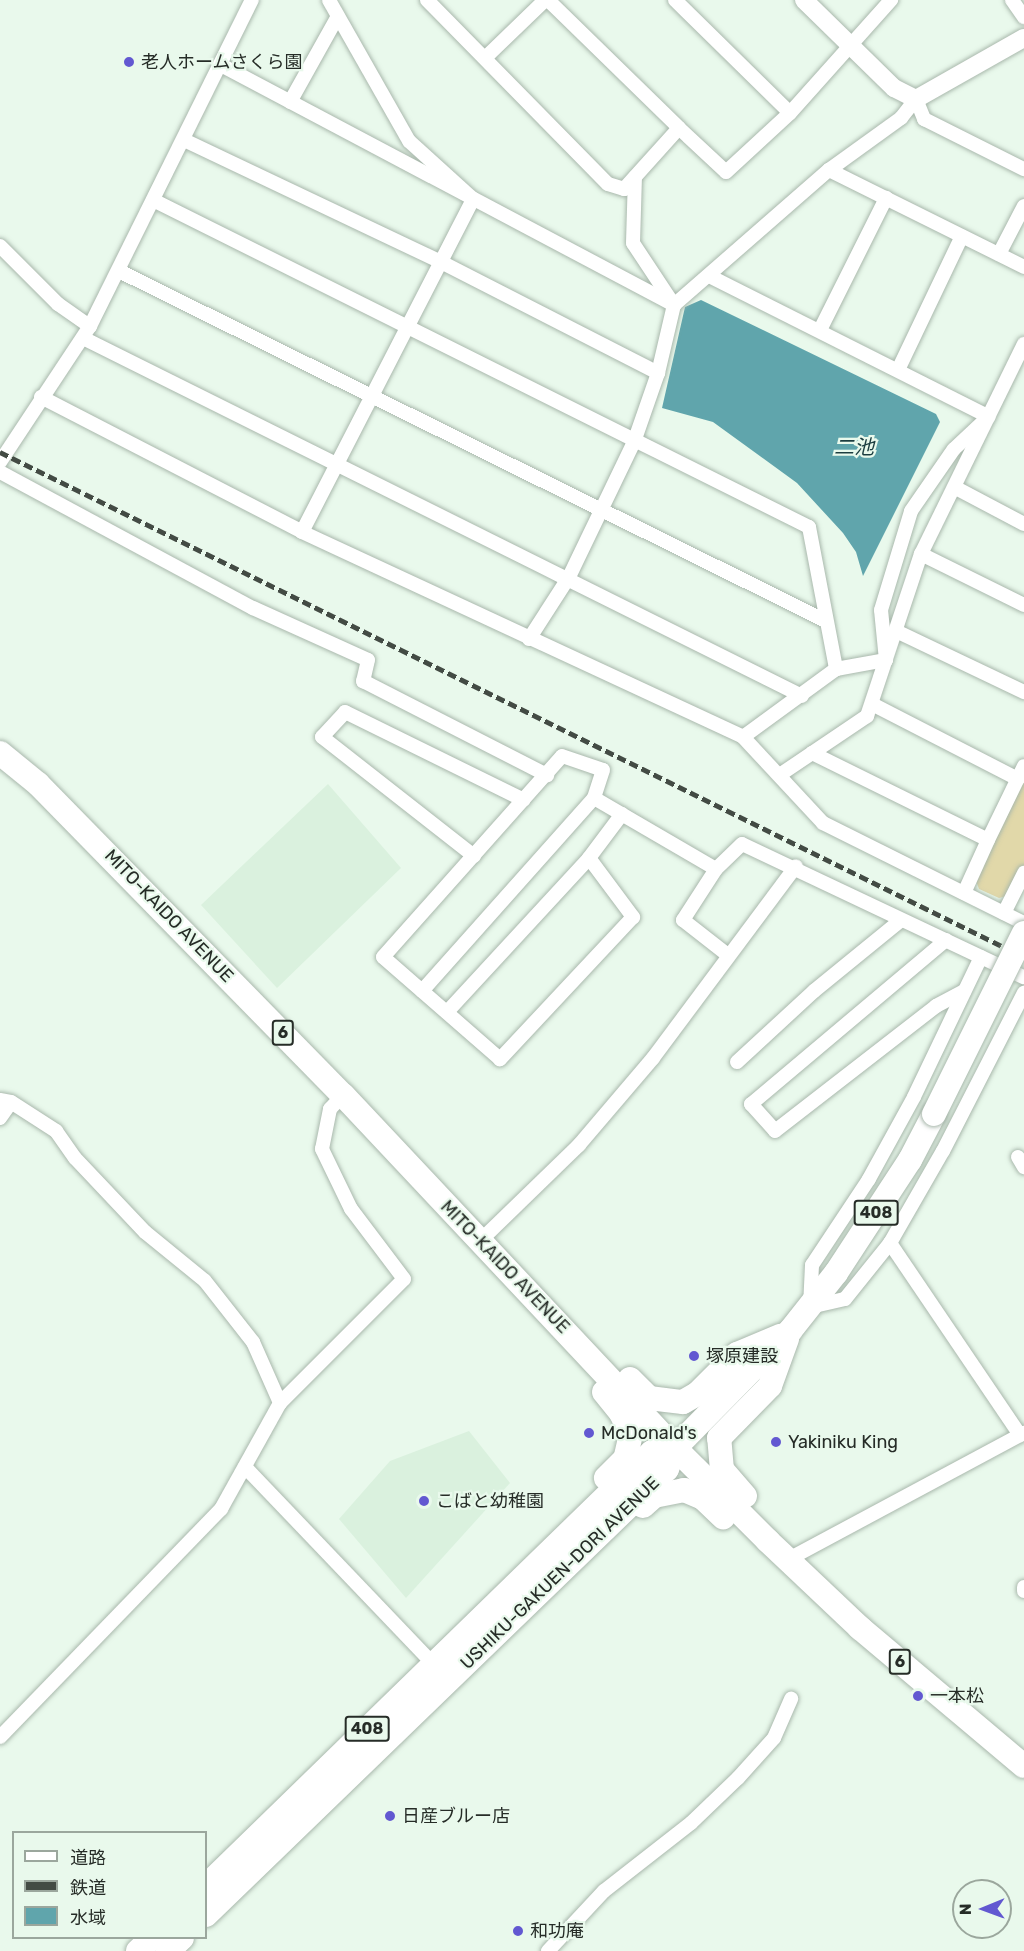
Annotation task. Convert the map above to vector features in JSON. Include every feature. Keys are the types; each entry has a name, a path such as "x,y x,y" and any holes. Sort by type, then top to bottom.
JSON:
{"highway":[{"name":"MITO-KAIDO AVENUE","path":"0,753 38,783 343,1095 675,1448 768,1541 860,1628 1024,1766"},
{"name":"408","path":"675,1448 790,1331 810,1307 877,1213 934,1114 1024,933"},
{"path":"557,1322 558,1337 621,1413 631,1434 625,1459 568,1518 557,1542"},
{"path":"587,1352 622,1370 649,1398 683,1402 697,1394 737,1354 790,1331"},
{"path":"569,1565 596,1549 654,1496 667,1491 695,1493 741,1534 768,1541 761,1512 722,1470 719,1438 770,1386 790,1331"},
{"name":"USHIKU-GAKUEN-DORI AVENUE","path":"207,1914 441,1672 557,1542 652,1452 675,1448"},
{"name":"USHIKU-GAKUEN-DORI AVENUE","path":"207,1885 441,1672 569,1565 667,1469 675,1448"},
{"path":"138,1951 151,1939"},
{"path":"168,1951 181,1939"}],"street":[{"path":"0,462 41,397 87,332 252,0"},
{"path":"330,0 409,141 473,199"},
{"path":"427,0 608,184 624,189 680,128"},
{"path":"485,58 547,0 726,172 790,113 852,48 891,0"},
{"path":"675,0 790,113"},
{"path":"804,0 902,95 916,99"},
{"path":"1012,0 1024,17"},
{"path":"290,102 338,16"},
{"path":"529,639 569,577 634,442 658,373 674,305 829,170 902,118 916,99 1024,38"},
{"path":"221,65 674,305"},
{"path":"916,99 924,118 1024,169"},
{"path":"183,140 441,262 658,373"},
{"path":"829,170 1024,267"},
{"path":"635,177 633,243 674,305"},
{"path":"820,330 886,198"},
{"path":"303,532 473,199"},
{"path":"153,200 634,442 809,527 824,620 837,669"},
{"path":"999,254 1024,206"},
{"path":"897,370 962,236"},
{"path":"0,246 87,332 338,462 802,696"},
{"path":"119,271 604,508 824,620"},
{"path":"709,276 989,417"},
{"path":"781,774 867,716 921,555 956,488 1024,344"},
{"path":"41,397 303,532 743,737 781,774 823,823 1024,923"},
{"path":"886,660 881,610 911,511 954,449 989,417"},
{"path":"0,472 253,608 368,660 363,681 547,775"},
{"path":"956,488 1023,522"},
{"path":"921,555 1024,605"},
{"path":"896,631 1024,692"},
{"path":"743,737 837,669 886,660"},
{"path":"872,704 1021,773 964,893"},
{"path":"474,856 322,737 345,712 524,800"},
{"path":"812,753 988,840"},
{"path":"422,991 594,798 603,770 562,756 383,957 422,991 447,1012 500,1059 633,917 589,858"},
{"path":"594,798 716,869"},
{"path":"447,1012 589,858 622,814"},
{"path":"729,956 683,920 716,869 742,844 796,866 901,920 1024,976"},
{"path":"480,1241 579,1145 653,1058 796,866"},
{"path":"1004,913 1024,873"},
{"path":"737,1062 814,991 901,920"},
{"path":"946,940 751,1104 775,1131 936,1005 964,991"},
{"path":"981,957 880,1159 812,1265 810,1307 845,1299 890,1243 943,1151 1024,993"},
{"path":"0,1737 220,1509 280,1403 404,1279 351,1209 322,1149 330,1109 343,1095"},
{"path":"0,1118 5,1101 56,1131 75,1158 145,1233 205,1281 253,1342 280,1403"},
{"path":"788,1560 1022,1434 890,1243"},
{"path":"245,1467 441,1672"},
{"path":"548,1951 604,1891 691,1824 738,1778 774,1738 791,1698"}],"shaded area":[{"path":"1024,777 1024,867 1011,895 999,898 979,889 975,878"},
{"path":"328,784 401,868 277,988 201,905"},
{"name":"こばと幼稚園","path":"469,1431 510,1483 406,1598 339,1519 390,1461"}],"water":[{"name":"二池","path":"701,300 936,414 940,422 863,576 856,552 843,533 797,483 713,422 662,408 685,307"}],"railway":[{"path":"0,452 1024,957"}],"place":[{"name":"老人ホームさくら園","path":"129,62"},
{"name":"塚原建設","path":"694,1356"},
{"name":"McDonald's","path":"589,1433"},
{"name":"Yakiniku King","path":"776,1442"},
{"name":"こばと幼稚園","path":"424,1501"},
{"name":"一本松","path":"918,1696"},
{"name":"日産ブルー店","path":"390,1816"},
{"name":"和功庵","path":"518,1931"}]}
